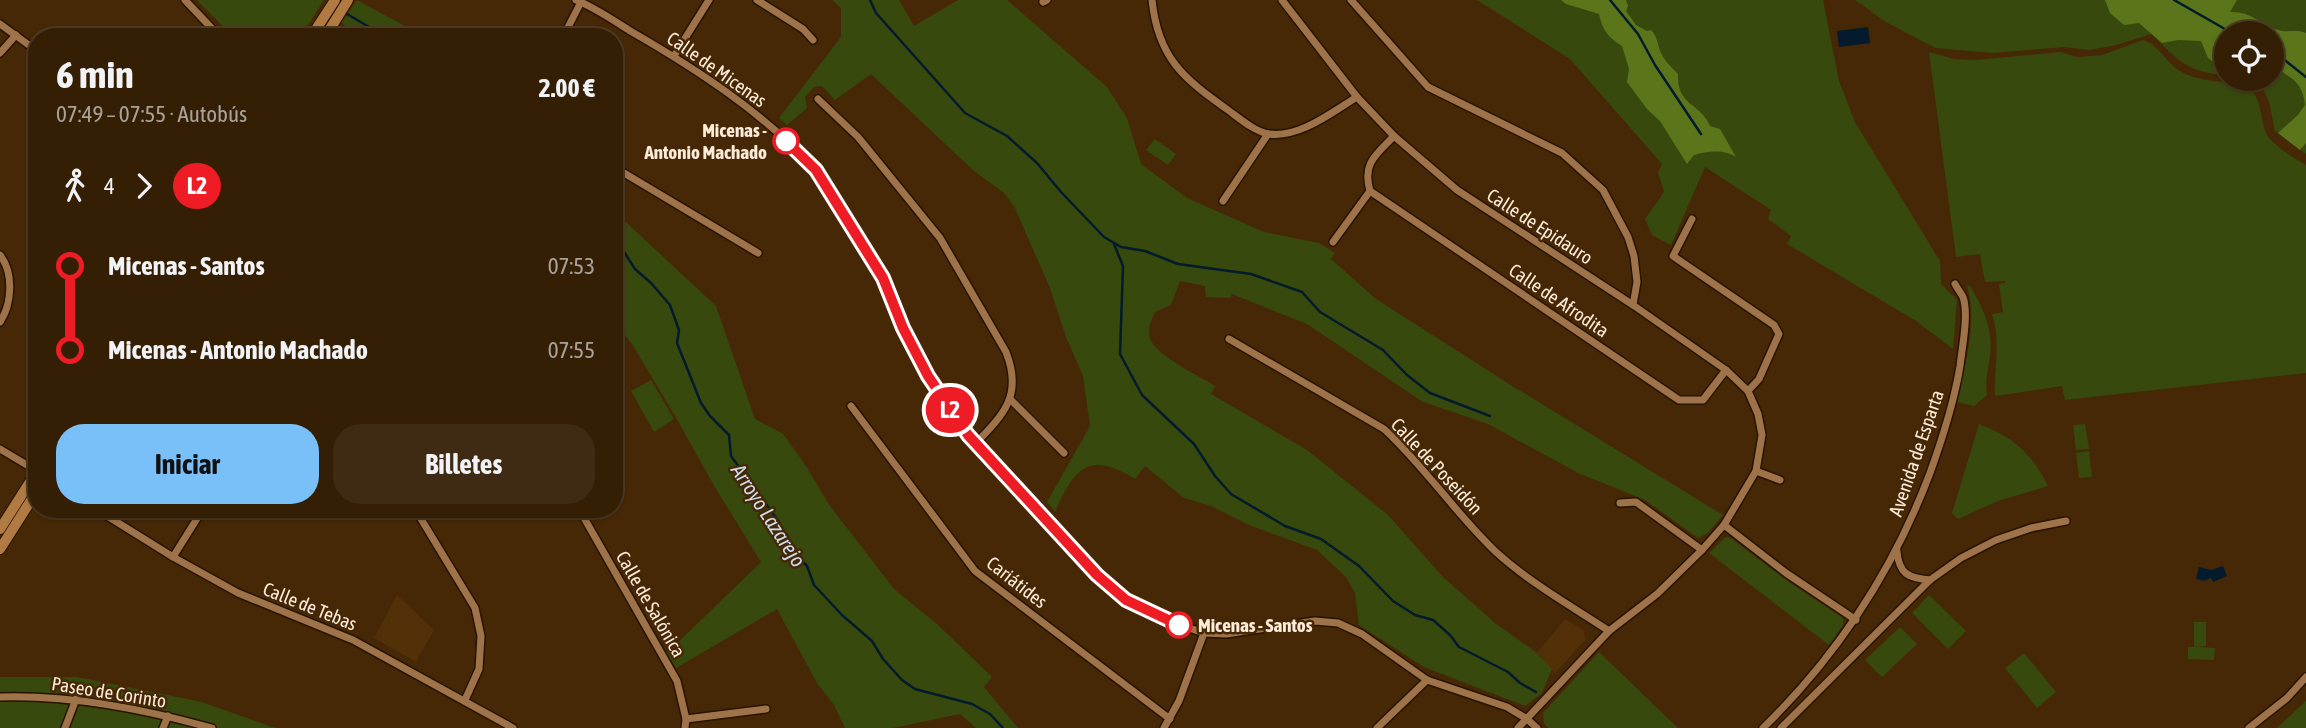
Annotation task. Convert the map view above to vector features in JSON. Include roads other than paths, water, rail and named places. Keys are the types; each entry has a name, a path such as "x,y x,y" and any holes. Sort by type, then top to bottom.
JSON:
{"main road":[{"path":"317,28 335,0"},
{"path":"331,28 348,0"},
{"path":"0,529 28,485"},
{"path":"0,549 28,505"}],"street":[{"path":"185,0 211,28"},
{"path":"674,56 709,0"},
{"path":"757,0 803,29 813,40"},
{"path":"1152,0 1158,36 1175,67 1189,82 1245,122 1268,134 1289,132 1310,125 1357,97"},
{"name":"Calle de Epidauro","path":"1282,0 1357,97 1394,136 1457,190 1633,305 1726,370 1748,391 1758,414 1762,435 1756,471 1724,525 1657,594 1609,631 1518,728"},
{"path":"1351,0 1428,87 1562,153 1603,190 1628,237 1634,256 1637,282 1633,305"},
{"path":"567,28 578,1"},
{"name":"Calle de Micenas","path":"578,1 674,56 760,117 816,170 883,278 903,328 938,393 976,443 1097,575 1126,600 1165,620 1204,634 1226,634 1315,621 1338,623 1362,634 1427,680 1507,707 1537,728"},
{"path":"0,24 28,44"},
{"path":"0,54 16,35"},
{"path":"818,99 858,136 940,238 1006,352 1012,372 1010,400 1002,416 976,443"},
{"path":"1223,201 1268,134"},
{"path":"1333,242 1370,191 1366,178 1368,164 1394,136"},
{"path":"623,172 758,253"},
{"name":"Calle de Afrodita","path":"1370,191 1679,400 1703,400 1726,370"},
{"path":"1692,219 1672,256 1774,325 1779,334 1759,379 1748,391"},
{"path":"0,255 5,261 11,291 5,315 0,322"},
{"name":"Avenida de Esparta","path":"1763,728 1830,656 1856,620 1897,550 1918,504 1952,410 1964,330 1964,298 1955,284"},
{"name":"Calle de Poseidón","path":"1229,339 1384,429 1494,550 1523,576 1609,631"},
{"path":"1010,400 1064,453"},
{"name":"Cariátides","path":"851,406 975,570 1170,719"},
{"path":"0,449 28,466"},
{"path":"1756,471 1780,480"},
{"path":"1620,503 1636,502 1702,550"},
{"name":"Calle de Tebas","path":"110,518 173,558 238,593 354,640 513,728"},
{"path":"173,558 198,518"},
{"path":"420,518 475,608 481,636 479,668 464,700"},
{"name":"Calle de Salónica","path":"584,518 677,681 686,719 685,728"},
{"path":"1781,728 1930,580 1961,558 1996,540 2031,528 2066,521"},
{"path":"1724,525 1786,573 1856,620"},
{"path":"1897,550 1898,563 1904,573 1914,578 1930,580"},
{"path":"1164,728 1204,634"},
{"path":"1830,656 1836,666 1842,668"},
{"path":"2249,728 2287,698 2306,677"},
{"path":"1377,728 1427,680"},
{"name":"Paseo de Corinto","path":"0,697 76,699 168,716 212,728"},
{"path":"65,728 76,699"},
{"path":"686,719 766,709"},
{"path":"163,728 168,716"}],"water":[{"path":"1868,27 1870,43 1839,47 1837,31"},
{"path":"2223,566 2227,576 2213,582 2211,578 2204,581 2196,579 2199,567 2211,570"}],"waterway":[{"path":"870,0 876,13 965,113 1007,136 1037,163 1104,237 1121,247 1145,251 1178,264 1251,274 1302,292 1320,312 1383,350 1407,375 1430,393 1490,416"},
{"path":"1610,0 1638,34 1655,65 1701,134"},
{"path":"2174,0 2214,23"},
{"name":"Arroyo Lazarejo","path":"347,14 371,28"},
{"path":"2284,60 2306,77"},
{"path":"1114,244 1123,266 1120,354 1142,395 1194,444 1215,476 1231,494 1285,526 1321,539 1359,566 1393,601 1415,615 1433,620 1459,647 1508,672 1536,692"},
{"name":"Arroyo Lazarejo","path":"623,250 635,269 670,305 679,330 677,343 701,403 729,435 731,456 779,522 796,555 807,566 814,585 842,615 872,641 883,659 902,680 915,689 972,704 990,714 1003,728"}],"place":[{"name":"Micenas - Antonio Machado","path":"786,141"},
{"name":"Micenas - Santos","path":"1179,625"}]}
